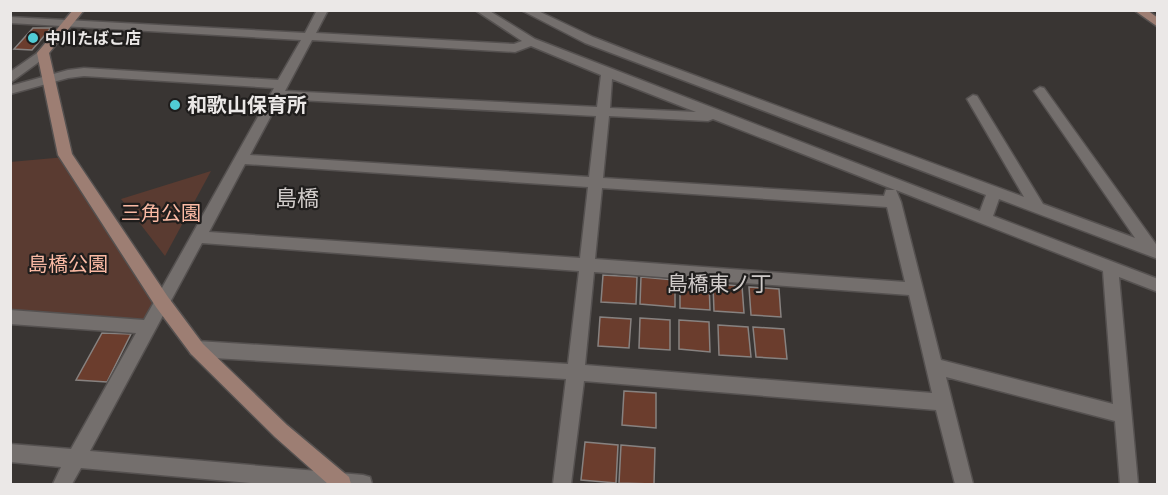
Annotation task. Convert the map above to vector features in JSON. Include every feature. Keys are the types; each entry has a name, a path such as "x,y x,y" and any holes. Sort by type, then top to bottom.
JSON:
{"street":[{"path":"11,80 43,53 79,10"},
{"path":"62,484 323,10"},
{"path":"480,10 531,42 601,71 1158,286"},
{"path":"498,23 524,10 638,59 1155,252"},
{"path":"1139,10 1158,24"},
{"path":"10,20 515,48 531,42"},
{"path":"43,53 65,155 162,302 197,349 281,431 341,483"},
{"path":"601,71 638,59"},
{"path":"562,484 603,113 601,71"},
{"path":"11,80 49,79 84,72 603,113 720,118"},
{"path":"1040,91 1155,252"},
{"path":"973,99 1038,208"},
{"path":"240,159 894,202"},
{"path":"888,182 964,484"},
{"path":"985,219 994,192"},
{"path":"199,237 916,289"},
{"path":"1110,267 1129,484"},
{"path":"10,317 147,327"},
{"path":"197,349 576,372 943,402"},
{"path":"935,366 1123,415"},
{"path":"10,453 363,484"}],"green space":[{"name":"島橋公園","path":"66,157 162,302 146,327 11,317 10,162"},
{"name":"三角公園","path":"211,171 165,256 121,199"}],"building":[{"name":"中川たばこ店","path":"33,28 51,28 32,50 14,49"},
{"path":"603,275 637,277 636,304 601,302"},
{"path":"641,277 675,280 675,307 640,304"},
{"path":"680,280 709,282 710,310 680,308"},
{"path":"713,284 742,286 744,313 714,311"},
{"path":"749,287 779,289 781,317 751,315"},
{"path":"600,317 631,319 629,348 598,346"},
{"path":"640,318 670,320 670,350 639,348"},
{"path":"679,320 709,322 710,352 679,349"},
{"path":"718,325 748,327 751,357 719,355"},
{"path":"753,327 784,329 787,359 756,357"},
{"path":"102,333 131,334 107,382 76,380"},
{"path":"624,391 656,393 656,428 622,425"},
{"path":"585,442 618,445 616,483 581,480"},
{"path":"621,445 655,448 654,484 619,483"}],"place":[{"name":"中川たばこ店","path":"33,38"},
{"name":"和歌山保育所","path":"175,105"}],"district":[{"name":"島橋","path":"297,198"},
{"name":"島橋東ノ丁","path":"719,284"}]}
